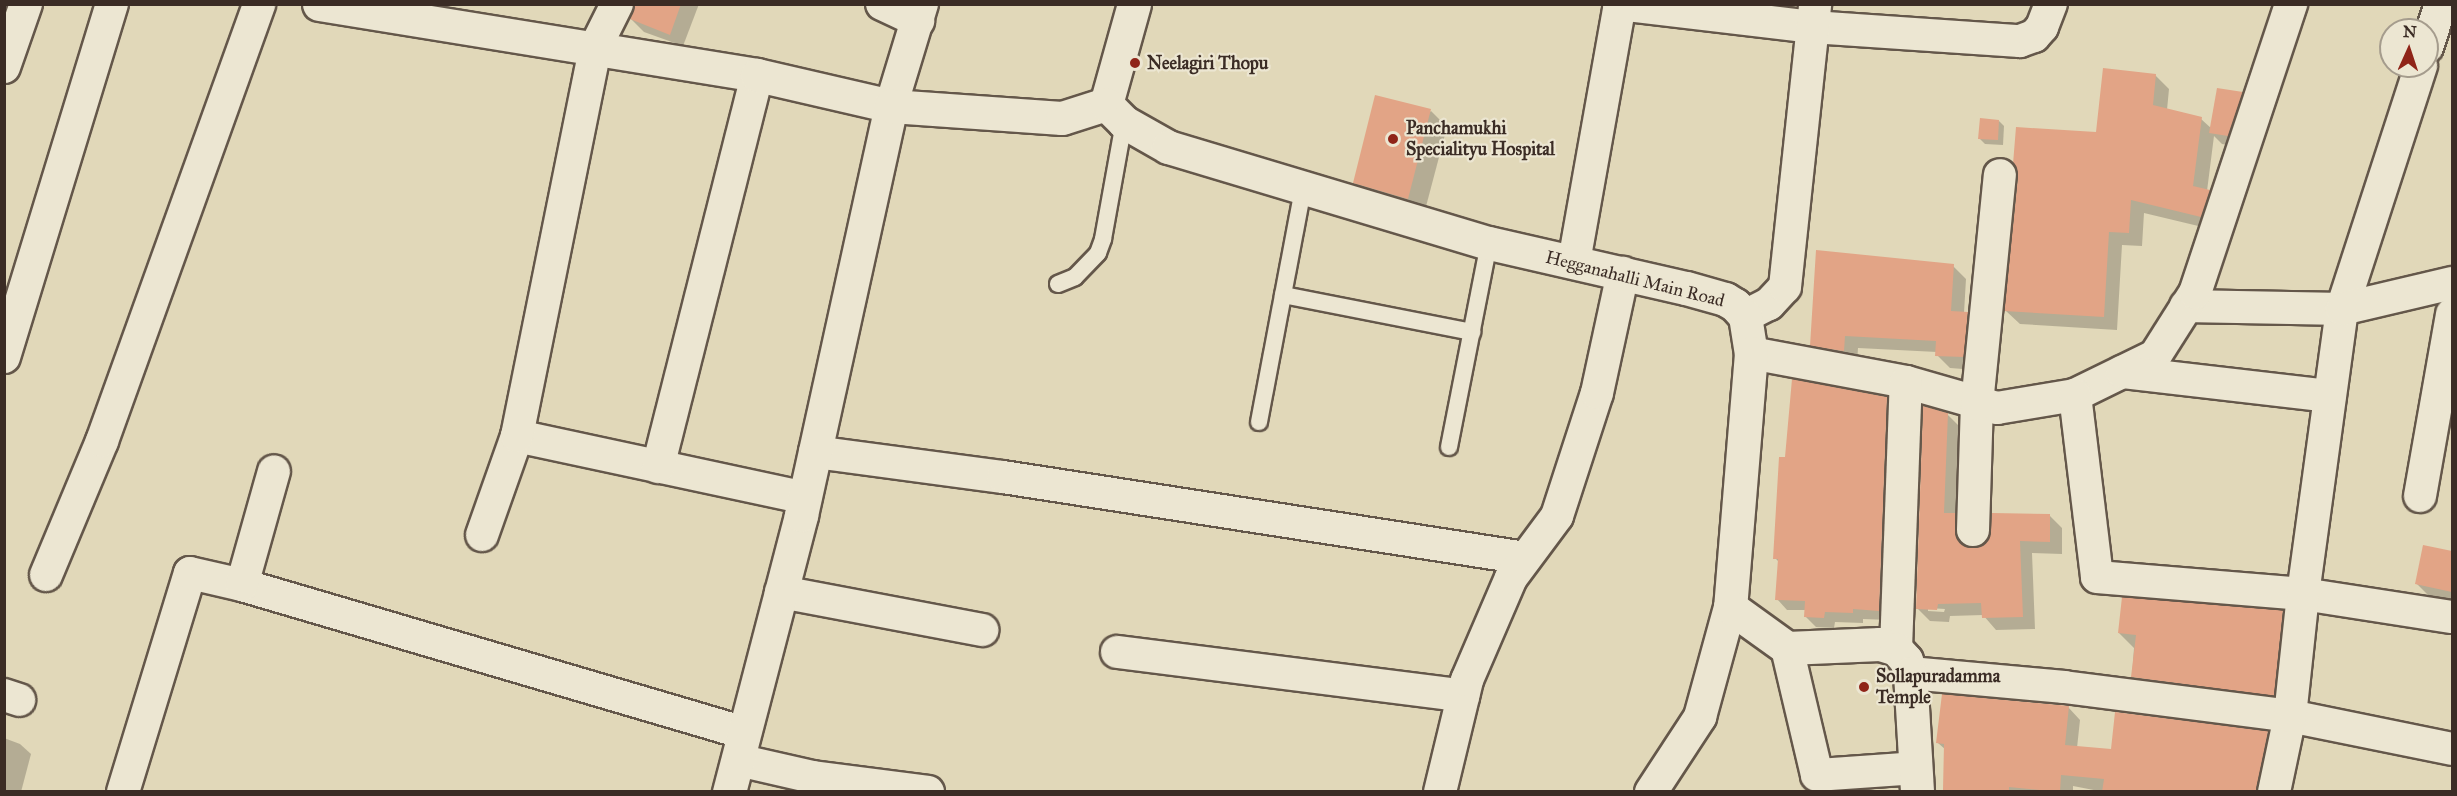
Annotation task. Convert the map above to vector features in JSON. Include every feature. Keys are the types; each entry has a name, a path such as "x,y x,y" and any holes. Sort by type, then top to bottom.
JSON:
{"street":[{"path":"4,67 26,4"},
{"path":"4,357 112,4"},
{"path":"46,575 102,441 259,4"},
{"path":"319,4 439,14 595,48 757,75 891,105 1062,118 1115,113 1134,4"},
{"path":"482,535 517,436 595,48 617,4"},
{"path":"729,792 805,498 891,105 920,13 882,4"},
{"path":"1574,262 1620,5 1814,16 2020,41 2034,36 2042,27 2051,4"},
{"path":"1750,353 1906,382 1997,408 2075,395 2155,356 2195,293 2291,4"},
{"path":"1745,316 1768,304 1785,286 1814,16"},
{"path":"658,466 757,75"},
{"path":"2274,792 2290,716 2303,594 2342,309 2417,78"},
{"name":"Hegganahalli Main Road","path":"1115,113 1168,147 1303,189 1489,243 1725,299 1745,316 1750,353 1730,607"},
{"path":"1974,530 1977,404 2000,175"},
{"path":"1440,792 1467,680 1511,578 1557,516 1597,393 1623,273"},
{"path":"2186,306 2342,309 2452,283"},
{"path":"2420,496 2452,314"},
{"path":"2122,372 2330,396"},
{"path":"1787,648 1817,775 1916,780 1903,661 1906,382"},
{"path":"2075,395 2097,577 2303,594 2452,617"},
{"path":"517,436 805,498"},
{"path":"815,452 1003,477 1525,558"},
{"path":"242,585 274,471"},
{"path":"123,792 190,573 242,585 741,747 813,777 928,792"},
{"path":"781,592 982,630"},
{"path":"1651,792 1700,717 1730,607 1787,648 1880,644 1903,661 2064,687 2290,716 2452,749"},
{"path":"1117,652 1463,696"}],"lane":[{"path":"1058,284 1076,277 1098,253 1103,239 1115,113"},
{"path":"1259,422 1303,189"},
{"path":"1449,447 1489,243"},
{"path":"1283,295 1472,332"}],"building":[{"path":"635,4 681,4 670,35 630,19"},
{"path":"2103,68 2156,74 2153,105 2202,117 2193,186 2210,190 2201,217 2131,200 2129,233 2109,232 2104,317 2004,311 2018,177 2013,164 2016,127 2096,132"},
{"path":"2217,88 2243,92 2228,136 2209,133"},
{"path":"1375,95 1431,109 1408,199 1353,183"},
{"path":"1980,118 1999,120 1998,140 1978,139"},
{"path":"1816,250 1954,264 1951,311 1968,312 1964,357 1935,356 1936,341 1845,336 1844,351 1810,346"},
{"path":"1792,379 1887,397 1879,611 1853,609 1853,613 1825,612 1824,618 1804,617 1805,601 1775,600 1778,559 1773,559 1779,457 1785,457"},
{"path":"1923,406 1948,413 1944,513 1956,513 1957,538 1963,545 1973,548 1981,546 1988,540 1992,513 2050,514 2050,542 2020,541 2023,617 1982,618 1981,603 1938,604 1937,610 1916,609"},
{"path":"2423,545 2452,551 2452,592 2415,584"},
{"path":"2122,597 2283,610 2274,696 2131,677 2136,635 2118,633"},
{"path":"1942,694 2069,706 2065,745 2111,749 2115,712 2268,731 2256,792 2102,792 2104,779 2061,775 2060,792 2009,787 2009,790 1943,790 1944,744 1936,743"}],"place":[{"name":"Neelagiri Thopu","path":"1135,63"},
{"name":"Panchamukhi Specialityu Hospital","path":"1393,139"},
{"name":"Sollapuradamma Temple","path":"1864,687"}]}
